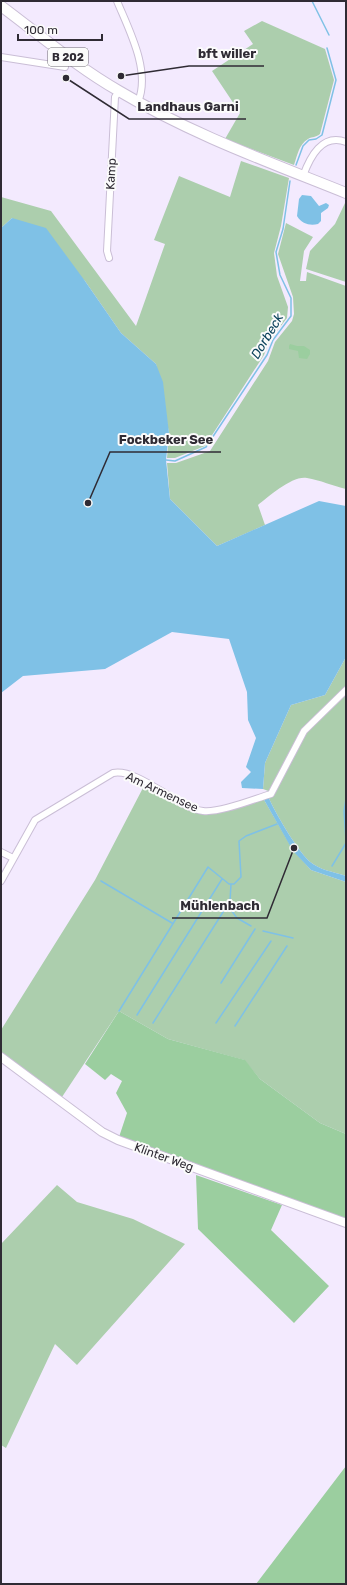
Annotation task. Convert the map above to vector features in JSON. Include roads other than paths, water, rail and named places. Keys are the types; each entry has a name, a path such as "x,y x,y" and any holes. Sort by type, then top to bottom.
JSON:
{"main road":[{"name":"B 202","path":"1,6 74,62 138,102"},
{"path":"138,102 203,135 346,194"}],"street":[{"path":"117,1 132,36 140,66 143,83 142,94 138,102"},
{"path":"1,57 65,67"},
{"name":"Kamp","path":"109,258 107,251 115,97 119,91"},
{"path":"303,176 307,163 317,149 326,141 340,140 346,142"},
{"name":"Am Armensee","path":"13,858 35,820 113,773 124,773 144,781 191,808 202,811 215,810 271,794 304,731 346,690"},
{"path":"1,852 13,858 1,881"},
{"name":"Klinter Weg","path":"1,1057 102,1132 118,1140 346,1223"}],"water":[{"path":"302,195 311,196 319,206 326,203 329,205 328,208 321,213 321,221 318,224 306,224 297,216 299,199"},
{"path":"12,218 46,228 121,333 156,364 163,382 169,433 166,460 170,499 217,546 319,501 346,506 346,657 325,695 291,705 265,763 263,789 242,788 241,782 251,772 246,767 256,738 248,720 247,692 229,639 172,632 105,669 23,676 1,693 1,228"},
{"path":"268,796 286,830 309,861 322,869 346,876 346,882 311,870 293,851 263,798"}],"waterway":[{"path":"312,1 329,35"},
{"name":"Dorbeck","path":"296,165 303,146 309,140 316,139 322,135 336,80 327,48"},
{"name":"Dorbeck","path":"166,460 175,461 206,447 267,355 273,340 291,316 291,298 280,275 276,252 283,229 290,181"},
{"path":"346,799 344,811 346,840"},
{"path":"119,1011 208,867 229,884 234,884 241,877 239,841 246,836 277,824"},
{"path":"332,866 346,843"},
{"path":"137,1015 222,879"},
{"path":"101,881 172,923"},
{"path":"153,1023 230,901 231,884"},
{"path":"231,910 237,918 251,926"},
{"path":"221,983 255,929"},
{"path":"263,931 293,938"},
{"path":"216,1023 271,941"},
{"path":"235,1026 287,946"}],"place":[{"name":"bft willer","path":"121,76"},
{"name":"Landhaus Garni","path":"66,78"},
{"name":"Fockbeker See","path":"88,503"},
{"name":"Mühlenbach","path":"294,848"}]}
